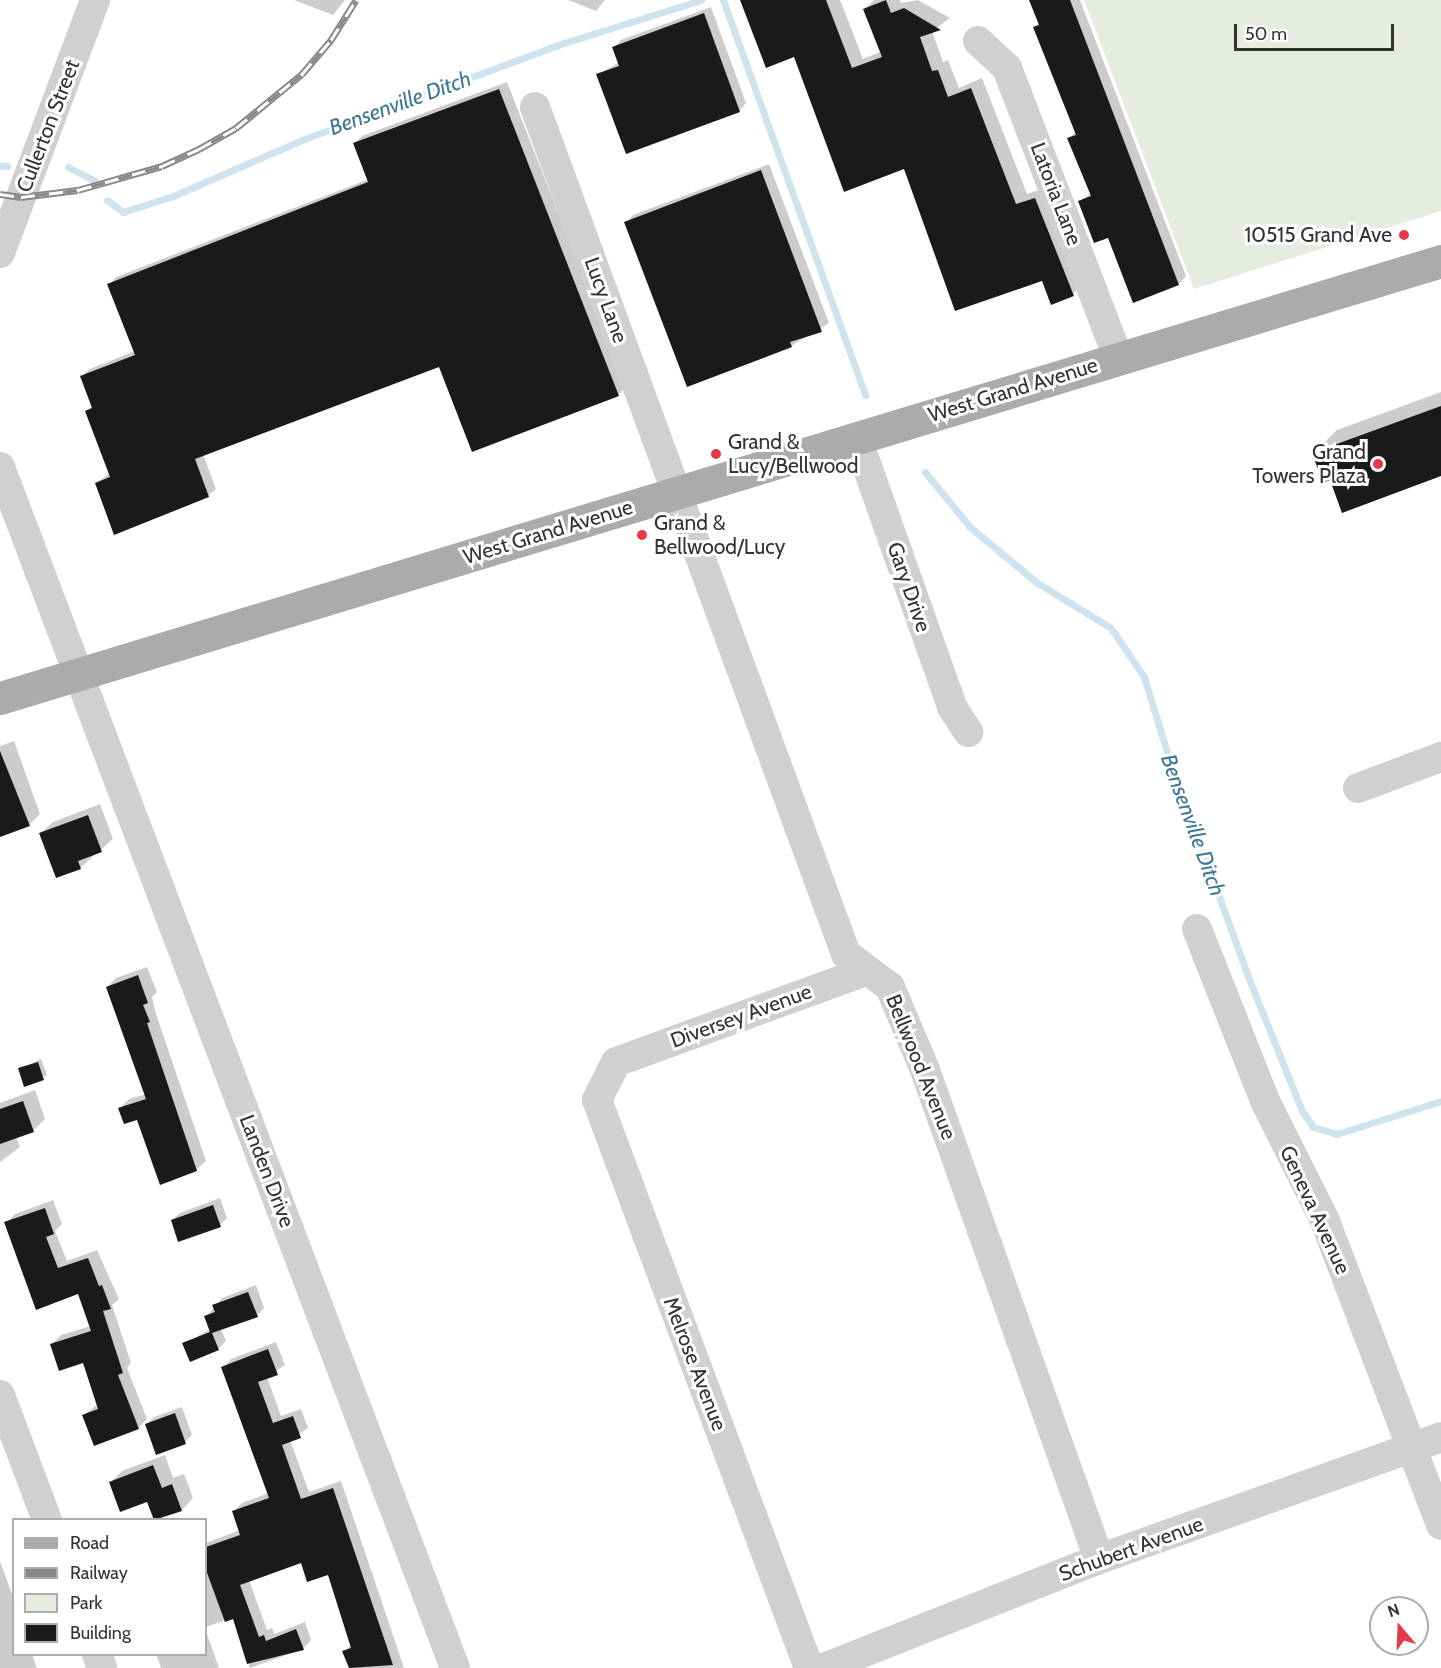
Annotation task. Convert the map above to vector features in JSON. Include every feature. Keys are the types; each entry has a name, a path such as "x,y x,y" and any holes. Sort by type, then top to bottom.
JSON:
{"main road":[{"name":"West Grand Avenue","path":"0,698 1118,357 1441,261"}],"street":[{"name":"Cullerton Street","path":"0,253 95,0"},
{"name":"Latoria Lane","path":"978,41 1007,68 1118,357"},
{"name":"Lucy Lane","path":"536,107 675,493"},
{"name":"Gary Drive","path":"857,438 952,707 968,732"},
{"path":"0,467 80,674"},
{"name":"Bellwood Avenue","path":"675,493 846,954 890,987 926,1070 1099,1559"},
{"name":"Landen Drive","path":"80,674 455,1668"},
{"path":"1358,788 1441,757"},
{"name":"Geneva Avenue","path":"1197,929 1265,1101 1325,1221 1441,1525"},
{"name":"Diversey Avenue","path":"616,1062 866,971"},
{"name":"Melrose Avenue","path":"616,1062 597,1100 809,1668"},
{"path":"0,1395 46,1518"},
{"name":"Schubert Avenue","path":"824,1668 1099,1559 1441,1437"}],"green space":[{"path":"1084,0 1441,0 1441,211 1194,289"}],"building":[{"path":"740,0 826,0 852,68 882,57 863,9 886,0 891,13 904,8 941,30 920,37 932,71 938,70 948,97 971,88 1016,204 1035,198 1074,296 1051,305 1042,281 955,311 904,169 844,192 794,57 766,68"},
{"path":"1029,0 1070,0 1179,285 1133,303 1108,238 1094,243 1078,201 1091,196 1067,138 1076,135 1033,27 1039,25"},
{"path":"704,13 740,112 626,154 596,74 619,66 612,47"},
{"path":"499,89 619,396 472,452 439,367 195,459 209,497 114,535 95,483 110,477 85,411 92,408 80,376 135,355 107,284 368,182 353,143"},
{"path":"761,170 822,332 790,342 792,347 687,387 624,222"},
{"name":"Grand Towers Plaza","path":"1441,406 1441,476 1342,513 1330,480 1323,483 1312,453"},
{"path":"0,751 30,826 0,837"},
{"path":"88,815 102,852 78,861 81,869 56,878 39,833"},
{"path":"138,975 148,1003 143,1005 150,1022 147,1023 197,1171 160,1185 137,1120 124,1124 118,1108 146,1099 106,987"},
{"path":"38,1062 44,1080 24,1087 18,1068"},
{"path":"23,1101 34,1132 0,1144 0,1109"},
{"path":"213,1205 221,1227 178,1242 171,1220"},
{"path":"45,1208 54,1234 46,1237 58,1268 88,1258 99,1286 102,1285 111,1309 103,1311 123,1373 118,1375 139,1429 94,1446 82,1415 98,1409 83,1363 59,1371 50,1344 91,1331 78,1294 36,1310 4,1222"},
{"path":"248,1292 258,1317 212,1333 219,1350 190,1362 182,1343 210,1332 204,1316 215,1312 212,1305"},
{"path":"268,1349 278,1375 258,1382 273,1423 293,1416 301,1438 282,1445 301,1499 333,1488 393,1665 349,1668 342,1651 351,1648 328,1575 307,1582 301,1563 240,1585 259,1637 264,1635 266,1641 296,1629 304,1650 247,1664 233,1619 225,1622 207,1573 207,1547 240,1535 232,1511 269,1498 221,1367"},
{"path":"175,1413 186,1444 156,1455 145,1424"},
{"path":"153,1465 162,1488 172,1484 182,1511 153,1518 147,1502 120,1512 109,1482"}],"waterway":[{"name":"Bensenville Ditch","path":"107,200 123,212 173,196 304,139 564,43 701,0"},
{"name":"Bensenville Ditch","path":"723,0 865,395"},
{"name":"Bensenville Ditch","path":"0,166 7,166"},
{"name":"Bensenville Ditch","path":"68,167 95,181"},
{"name":"Bensenville Ditch","path":"925,472 970,527 1036,582 1111,628 1144,677 1170,762 1247,974 1302,1111 1313,1127 1337,1134 1441,1101"}],"railway":[{"path":"0,194 21,197 78,190 162,166 199,149 236,128 302,74 331,40 356,0"}],"place":[{"name":"10515 Grand Ave","path":"1404,235"},
{"name":"Grand & Lucy/Bellwood","path":"716,454"},
{"name":"Grand Towers Plaza","path":"1378,464"},
{"name":"Grand & Bellwood/Lucy","path":"642,535"}]}
